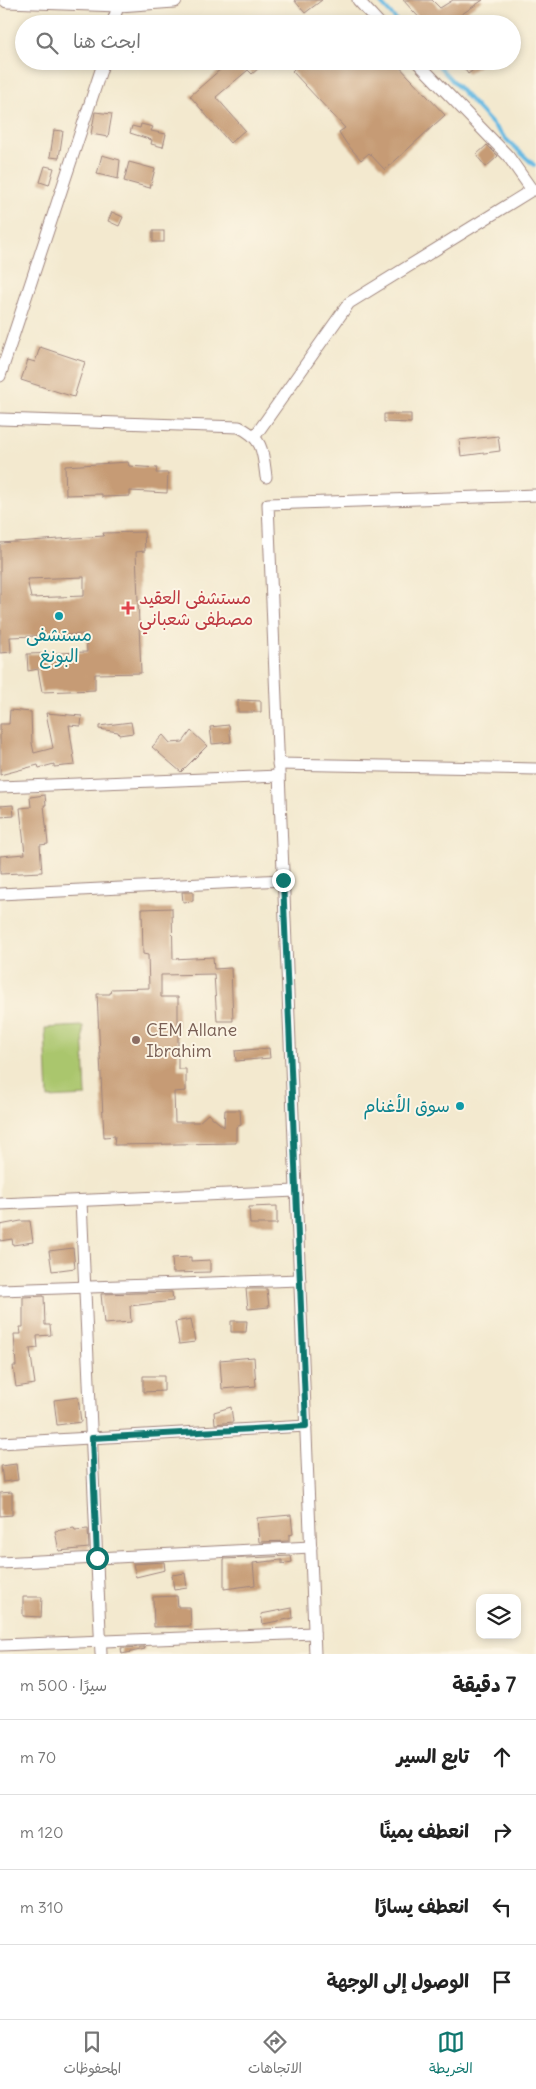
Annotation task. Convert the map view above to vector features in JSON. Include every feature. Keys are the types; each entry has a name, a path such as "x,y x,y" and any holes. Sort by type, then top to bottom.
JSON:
{"main road":[{"path":"7,0 119,4 174,0"}],"street":[{"path":"358,0 372,15"},
{"path":"115,15 119,4"},
{"path":"0,376 101,70"},
{"path":"255,436 349,303 534,190 508,156 425,70"},
{"path":"0,419 239,427 255,436 261,448 266,476"},
{"path":"315,1654 268,504 536,494"},
{"path":"278,764 536,769"},
{"path":"0,787 279,776"},
{"path":"0,894 283,880"},
{"path":"0,1204 296,1191"},
{"path":"81,1201 102,1654"},
{"path":"0,1290 300,1280"},
{"path":"0,1443 306,1426"},
{"path":"0,1563 311,1547"},
{"path":"0,1645 314,1632"}],"green space":[{"path":"83,1026 86,1096 48,1098 45,1028"}],"building":[{"path":"294,0 322,0 305,13"},
{"path":"403,0 432,0 440,8 453,0 483,0 460,15 417,15"},
{"path":"220,70 248,70 216,97 245,130 230,143 190,96"},
{"path":"248,70 257,70 252,74"},
{"path":"402,70 445,115 385,170 369,153 361,160 339,132 345,128 292,71"},
{"path":"465,70 473,70 468,74"},
{"path":"95,112 112,114 108,137 91,134"},
{"path":"141,124 153,127 151,131 166,134 163,147 151,144 152,140 130,133 132,126 140,128"},
{"path":"54,130 63,131 59,158 50,157"},
{"path":"487,145 498,156 486,167 476,155"},
{"path":"102,155 120,160 118,179 97,174"},
{"path":"129,162 155,169 150,188 124,181"},
{"path":"45,166 54,168 49,185 40,182"},
{"path":"112,212 123,217 119,226 108,221"},
{"path":"153,231 164,231 164,242 153,242"},
{"path":"40,347 85,362 74,397 21,380 28,360 35,362"},
{"path":"384,414 411,414 411,423 384,422"},
{"path":"498,436 500,451 461,456 459,440"},
{"path":"128,462 129,466 157,468 156,473 168,473 167,493 130,491 130,496 102,497 102,494 66,495 65,466"},
{"path":"144,532 145,551 136,552 141,673 95,674 95,690 42,692 38,669 28,671 27,654 87,652 86,634 10,637 11,652 0,653 0,543 104,536 103,533","holes":["84,577 84,596 31,598 27,579"]},
{"path":"238,700 261,701 261,712 238,712"},
{"path":"10,710 31,712 34,753 53,748 46,713 82,716 81,726 69,725 75,765 54,767 54,764 39,768 38,765 0,775 0,724 9,724"},
{"path":"131,722 133,733 119,735 118,732 99,729 99,726"},
{"path":"229,725 231,742 212,744 210,727"},
{"path":"191,731 207,746 181,772 152,747 163,735 170,743 183,742"},
{"path":"45,795 46,805 44,805 48,844 40,845 42,872 0,874 0,856 25,854 20,808 31,807 30,797"},
{"path":"13,805 14,816 0,817 0,806"},
{"path":"182,892 193,892 193,901 183,902"},
{"path":"172,908 173,959 213,957 214,969 231,968 233,1021 217,1021 214,974 161,975 161,997 178,997 178,1069 186,1069 186,1091 174,1092 175,1122 199,1122 208,1114 224,1127 225,1110 240,1110 241,1125 236,1127 236,1143 114,1145 115,1136 104,1137 97,994 110,994 111,989 149,988 148,955 143,954 142,909"},
{"path":"269,1048 270,1058 236,1061 235,1051"},
{"path":"277,1206 277,1224 250,1224 249,1207"},
{"path":"30,1221 33,1242 13,1245 12,1239 0,1241 0,1225"},
{"path":"73,1248 75,1268 52,1271 49,1251"},
{"path":"191,1257 191,1261 210,1260 210,1272 173,1273 172,1258"},
{"path":"246,1289 267,1289 269,1307 248,1309"},
{"path":"172,1292 173,1301 130,1306 131,1322 104,1324 101,1294"},
{"path":"44,1296 45,1325 50,1325 51,1335 37,1336 38,1348 30,1349 35,1384 16,1387 13,1366 16,1366 14,1334 21,1334 20,1327 23,1327 23,1297"},
{"path":"191,1319 195,1342 179,1344 175,1322"},
{"path":"231,1321 247,1321 246,1332 231,1332"},
{"path":"254,1357 256,1386 222,1389 220,1360"},
{"path":"143,1376 164,1376 164,1391 143,1392"},
{"path":"78,1397 81,1422 57,1425 54,1400"},
{"path":"231,1407 233,1422 215,1424 214,1412"},
{"path":"16,1464 18,1480 3,1482 1,1466"},
{"path":"12,1492 12,1515 0,1516 0,1493"},
{"path":"291,1515 293,1534 289,1535 289,1541 259,1542 257,1518"},
{"path":"74,1528 75,1530 88,1529 89,1548 59,1551 55,1531"},
{"path":"291,1556 292,1562 282,1564 282,1560 253,1563 255,1585 224,1589 224,1559"},
{"path":"164,1562 165,1570 136,1577 133,1564"},
{"path":"185,1573 187,1588 174,1590 172,1575"},
{"path":"177,1596 178,1607 190,1607 191,1626 154,1627 153,1597"},
{"path":"23,1597 42,1597 41,1617 23,1616"},
{"path":"292,1608 293,1618 263,1624 261,1614"},
{"path":"144,1647 145,1649 122,1654 121,1648"}],"waterway":[{"path":"378,0 392,15"},
{"path":"442,70 507,140 534,165"}],"place":[{"name":"مستشفى العقيد مصطفى شعباني","path":"128,608"},
{"name":"مستشفى البونغ","path":"59,616"},
{"name":"CEM Allane Ibrahim","path":"136,1040"},
{"name":"سوق الأغنام","path":"460,1106"}],"route":[{"path":"97,1558 92,1438 306,1426 283,880"}]}
